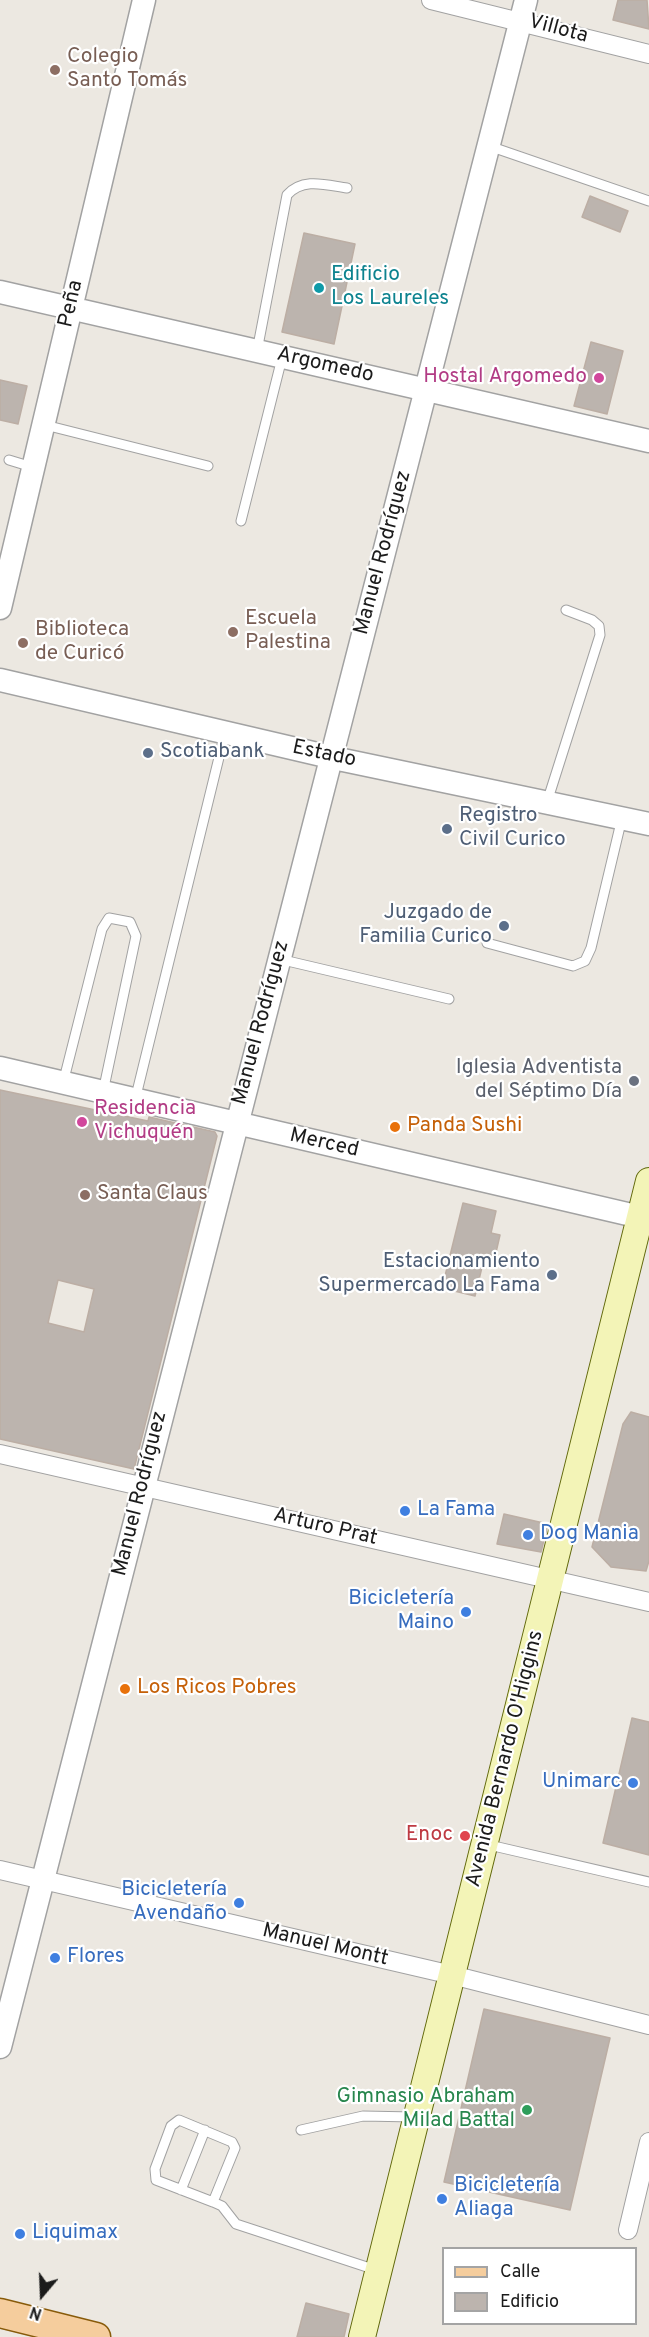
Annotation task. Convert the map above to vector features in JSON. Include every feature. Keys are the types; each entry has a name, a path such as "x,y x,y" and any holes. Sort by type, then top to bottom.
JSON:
{"main road":[{"name":"Avenida Bernardo O'Higgins","path":"362,2337 550,1580 645,1218 649,1181"},
{"path":"0,2313 96,2337"}],"street":[{"name":"Peña","path":"0,608 144,0"},
{"name":"Villota","path":"431,0 524,10 649,54"},
{"name":"Manuel Rodríguez","path":"0,2045 524,10"},
{"name":"Argomedo","path":"0,292 649,441"},
{"name":"Estado","path":"0,680 331,757 649,824"},
{"name":"Merced","path":"0,1068 645,1218"},
{"name":"Arturo Prat","path":"0,1455 649,1602"},
{"name":"Manuel Montt","path":"0,1870 452,1976 649,2025"},
{"path":"628,2230 649,2142"}],"lane":[{"path":"489,146 649,201"},
{"path":"257,351 287,195 294,187 306,183 347,188"},
{"path":"241,521 283,357"},
{"path":"44,424 208,466"},
{"path":"9,460 33,468"},
{"path":"547,802 600,635 599,626 592,620 566,610"},
{"path":"135,1100 225,733"},
{"path":"488,944 573,966 585,961 591,948 622,818"},
{"path":"63,1083 102,929 109,918 120,918 130,922 136,936 103,1092"},
{"path":"278,959 449,999"},
{"path":"484,1844 649,1882"},
{"path":"301,2130 363,2116 417,2117"},
{"path":"213,2202 235,2148 232,2142 179,2120 171,2126 153,2175 156,2180 222,2206 236,2224 378,2271"},
{"path":"181,2190 205,2130"}],"building":[{"path":"618,0 647,0 649,29 613,20"},
{"path":"590,196 628,211 620,232 582,217"},
{"name":"Edificio Los Laureles","path":"304,233 355,244 334,344 282,332"},
{"name":"Hostal Argomedo","path":"591,342 623,351 607,414 574,406"},
{"path":"0,380 27,386 18,424 0,420"},
{"path":"0,1090 148,1121 149,1117 215,1132 217,1136 134,1469 0,1439","holes":["58,1280 94,1289 84,1332 48,1323"]},
{"path":"463,1203 496,1211 491,1233 500,1235 494,1261 484,1259 475,1296 442,1288"},
{"path":"631,1412 649,1417 649,1561 646,1571 611,1567 592,1547 623,1424"},
{"name":"Dog Mania","path":"504,1514 548,1524 541,1552 497,1544"},
{"name":"Unimarc","path":"632,1718 649,1722 649,1855 603,1843"},
{"name":"Gimnasio Abraham Milad Battal","path":"484,2009 610,2038 570,2210 444,2182"},
{"path":"306,2303 349,2314 344,2337 297,2337"}],"place":[{"name":"Colegio Santo Tomás","path":"55,70"},
{"name":"Edificio Los Laureles","path":"319,288"},
{"name":"Hostal Argomedo","path":"599,378"},
{"name":"Escuela Palestina","path":"233,632"},
{"name":"Biblioteca de Curicó","path":"23,643"},
{"name":"Scotiabank","path":"148,753"},
{"name":"Registro Civil Curico","path":"447,829"},
{"name":"Juzgado de Familia Curico","path":"504,926"},
{"name":"Iglesia Adventista del Séptimo Día","path":"634,1081"},
{"name":"Residencia Vichuquén","path":"82,1122"},
{"name":"Panda Sushi","path":"395,1127"},
{"name":"Santa Claus","path":"85,1195"},
{"name":"Estacionamiento Supermercado La Fama","path":"552,1275"},
{"name":"La Fama","path":"405,1511"},
{"name":"Dog Mania","path":"528,1535"},
{"name":"Bicicletería Maino","path":"466,1612"},
{"name":"Los Ricos Pobres","path":"125,1689"},
{"name":"Unimarc","path":"633,1783"},
{"name":"Enoc","path":"465,1836"},
{"name":"Bicicletería Avendaño","path":"239,1903"},
{"name":"Flores","path":"55,1958"},
{"name":"Gimnasio Abraham Milad Battal","path":"527,2110"},
{"name":"Bicicletería Aliaga","path":"442,2199"},
{"name":"Liquimax","path":"20,2234"}]}
